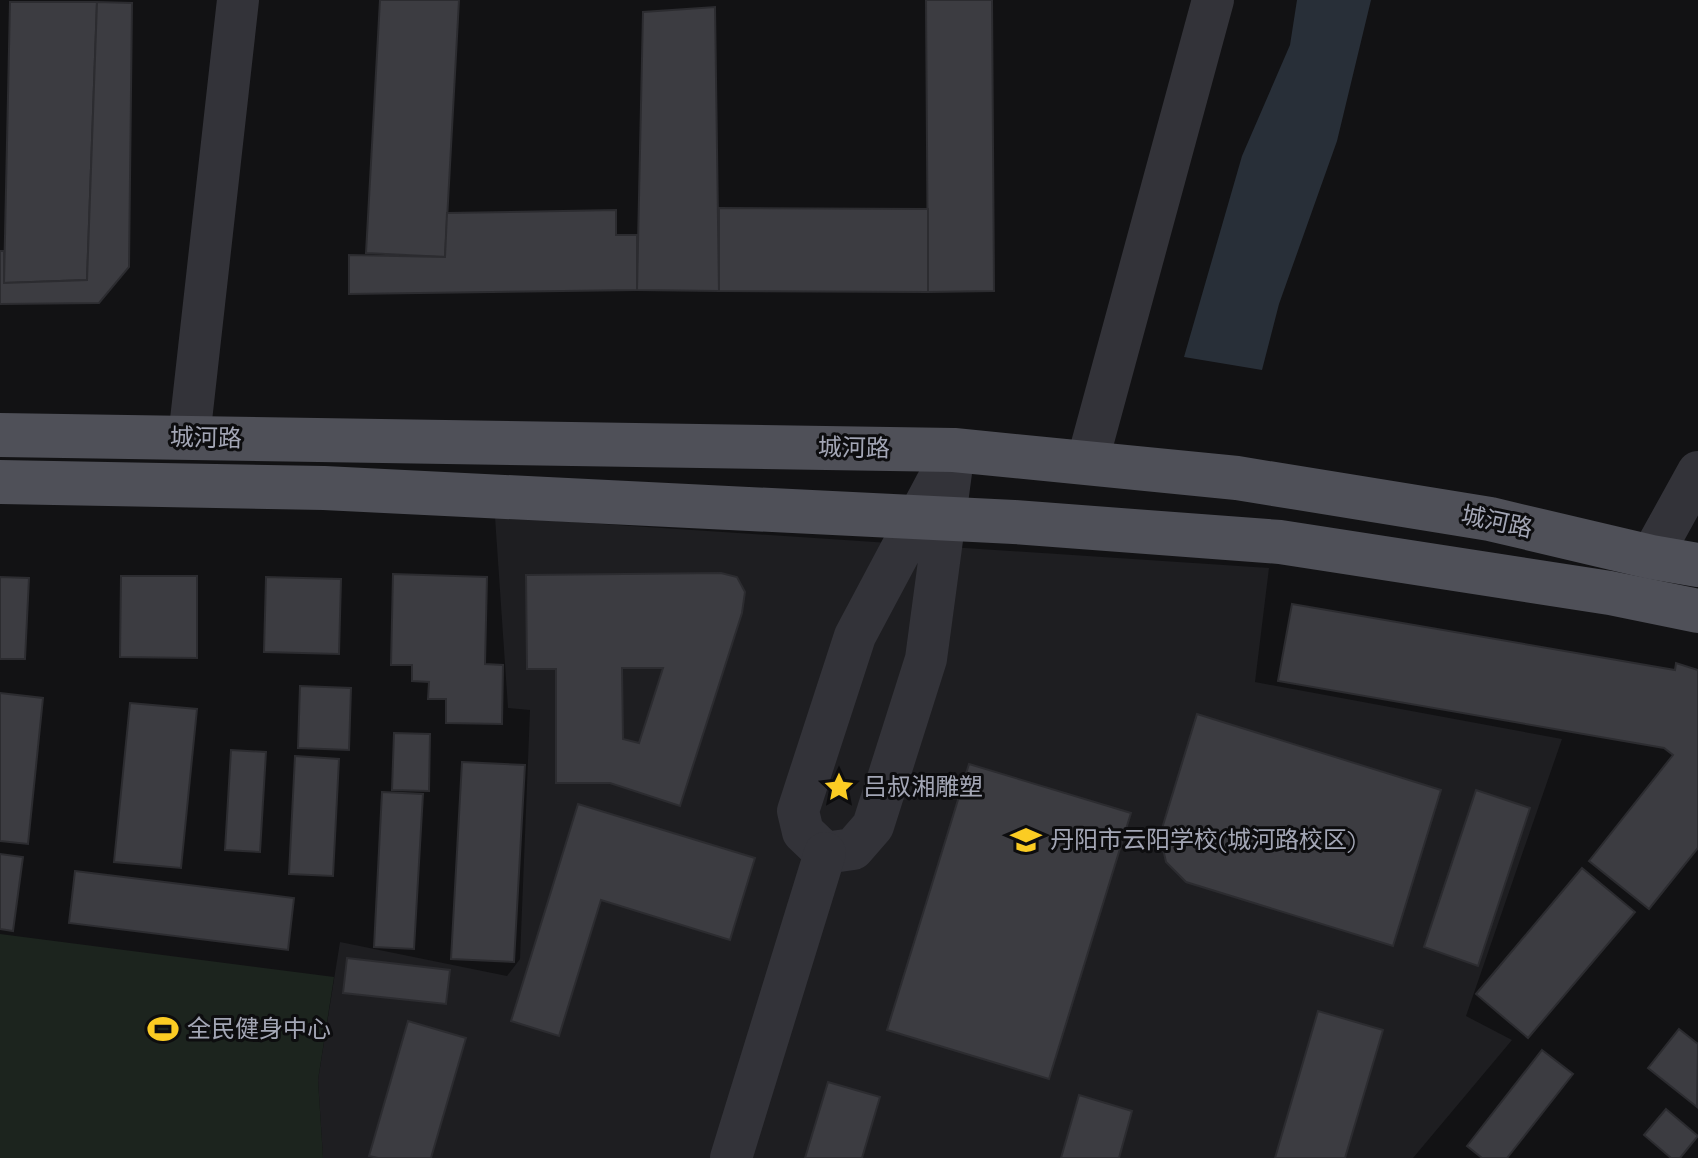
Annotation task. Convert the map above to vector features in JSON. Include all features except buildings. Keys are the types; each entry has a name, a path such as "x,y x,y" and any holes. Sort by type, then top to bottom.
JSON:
{"main road":[{"name":"城河路","path":"0,435 954,450 1237,478 1490,519 1698,565"},
{"name":"城河路","path":"0,482 324,488 932,518 1280,542 1610,593 1698,611"}],"street":[{"path":"189,438 238,0"},
{"path":"1087,463 1213,0"},
{"path":"825,853 803,832 798,811 855,636 932,518 954,450"},
{"path":"1651,557 1698,472"},
{"path":"825,853 853,849 873,826 926,659 932,518"},
{"path":"731,1158 825,853"}],"shaded area":[{"path":"1297,0 1371,0 1337,141 1279,304 1262,370 1184,357 1242,156 1290,45"},
{"name":"丹阳市云阳学校(城河路校区)","path":"495,517 1269,568 1255,682 1562,739 1466,1016 1512,1040 1413,1158 323,1158 318,1080 340,942 507,976 520,959 530,710 508,708"},
{"name":"全民健身中心","path":"0,934 334,977 318,1080 323,1158 0,1158"}],"place":[{"name":"吕叔湘雕塑","path":"839,787"},
{"name":"丹阳市云阳学校(城河路校区)","path":"1026,840"},
{"name":"全民健身中心","path":"163,1029"}]}
